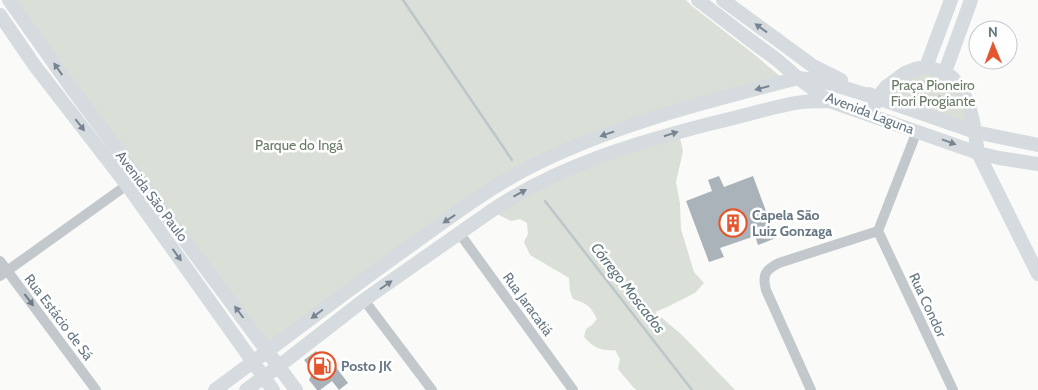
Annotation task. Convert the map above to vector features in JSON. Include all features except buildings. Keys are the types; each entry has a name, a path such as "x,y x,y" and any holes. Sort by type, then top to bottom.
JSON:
{"main road":[{"name":"Avenida São Paulo","path":"9,0 70,86 296,390"},
{"name":"Avenida Laguna","path":"698,0 829,101 978,152 999,158 1038,164"},
{"name":"Avenida Laguna","path":"723,0 813,66 877,98 975,132 1038,145"},
{"path":"926,67 951,0"},
{"path":"945,72 971,0"},
{"name":"Avenida São Paulo","path":"0,15 61,100 127,185 273,390"},
{"path":"36,66 45,71 58,88 70,86"},
{"path":"870,114 877,98 886,87 905,73 926,67 945,72 953,78 962,90 968,105 978,152 1038,274"},
{"path":"215,390 368,276 495,187 535,164 589,140 654,117 798,78 822,81 877,98"},
{"path":"61,100 67,99 77,102 94,118"},
{"path":"246,390 364,300 506,201 552,176 602,155 678,132 796,102 829,101"}],"street":[{"path":"811,390 766,290 764,277 766,272 770,267 779,263 878,231 917,131"},
{"path":"4,273 127,185"},
{"name":"Rua Condor","path":"878,231 953,390"},
{"name":"Rua Jaracatiá","path":"460,234 573,390"},
{"name":"Rua Estácio de Sá","path":"0,261 4,273 96,390"},
{"path":"364,300 432,390"}],"green space":[{"name":"Parque do Ingá","path":"11,0 686,0 781,77 535,163 268,348"},
{"name":"Praça Pioneiro Fiori Progiante","path":"915,69 953,78 975,132 877,98"},
{"path":"679,134 683,151 676,182 680,204 681,229 694,272 704,283 695,293 655,312 682,335 735,390 637,390 618,369 620,359 615,350 598,348 584,337 586,329 597,319 593,311 588,306 573,299 569,278 530,255 524,242 528,234 527,223 520,219 511,221 491,211 552,177"}],"waterway":[{"name":"Córrego Moscados","path":"403,0 512,160"},
{"name":"Córrego Moscados","path":"545,201 692,390"}],"place":[{"name":"Capela São Luiz Gonzaga","path":"733,223"},
{"name":"Posto JK","path":"322,366"}]}
